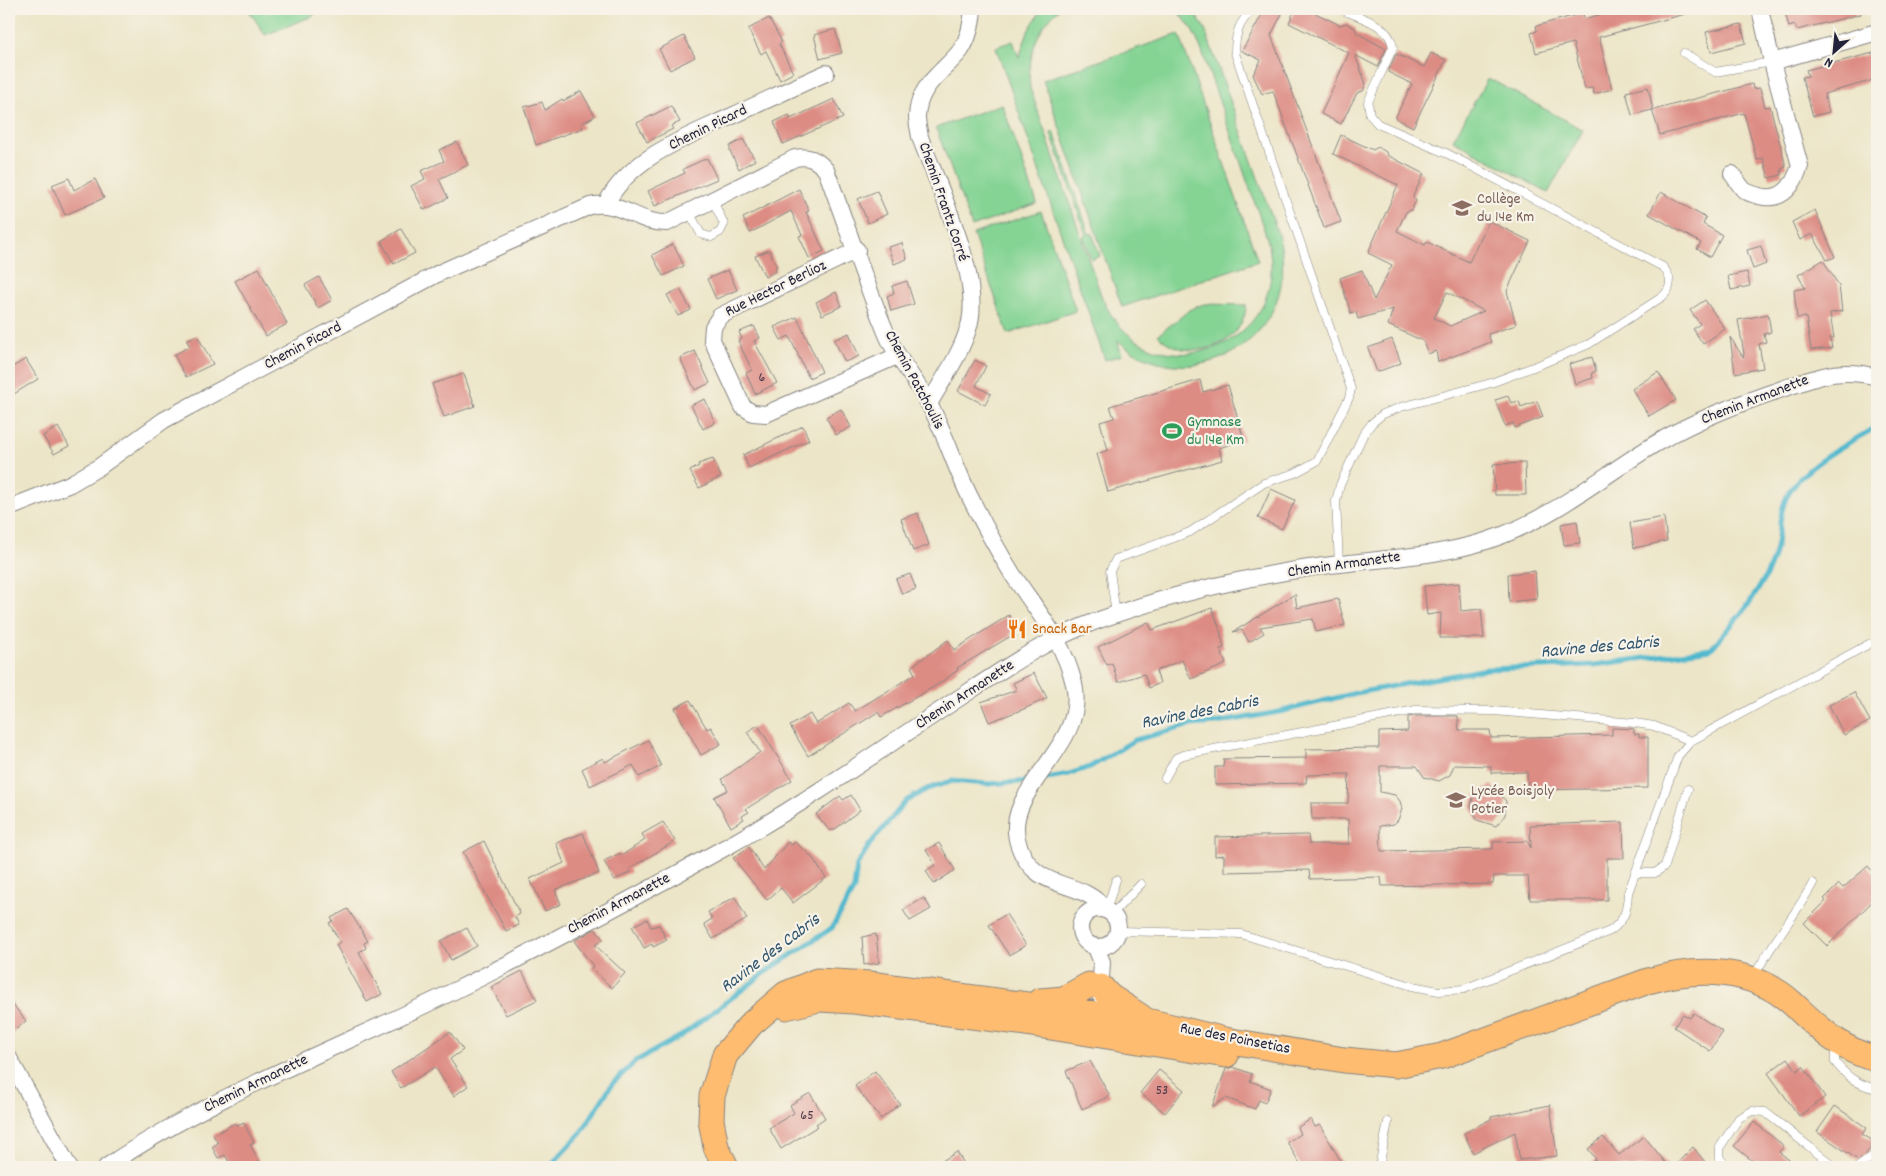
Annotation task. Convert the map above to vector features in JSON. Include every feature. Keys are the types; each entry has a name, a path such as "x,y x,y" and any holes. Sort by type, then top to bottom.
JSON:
{"main road":[{"name":"Rue des Poinsetias","path":"726,1167 716,1147 711,1120 712,1096 725,1055 750,1024 767,1012 786,994 817,981 841,980 1014,1011 1094,1022 1384,1078 1450,1069 1700,972"},
{"name":"Rue des Poinsetias","path":"1094,1022 1147,1021 1225,1040 1344,1060 1396,1065 1442,1056 1648,981 1667,976 1700,972 1732,974 1773,989 1791,1002 1821,1031 1836,1042 1877,1059"},
{"path":"1014,1011 1064,999 1095,986 1147,1021"}],"street":[{"name":"Chemin Frantz Corré","path":"929,404 960,350 970,324 970,294 964,256 920,136 917,116 921,99 932,77 962,49 972,23 973,9"},
{"path":"1732,174 1744,189 1766,197 1781,196 1790,189 1800,166 1760,9"},
{"path":"1772,62 1877,32"},
{"name":"Chemin Picard","path":"9,508 70,484 99,467 164,420 439,273 590,206 606,204 617,186 648,159 673,144 826,73"},
{"name":"Chemin Patchoulis","path":"712,199 796,158 804,156 812,158 826,170 897,356 929,404 970,497 992,539 1058,639 1071,670 1075,688 1074,719 1064,738 1021,801 1017,828 1017,842 1024,860 1044,877 1062,886"},
{"path":"606,204 656,224 667,224 712,199"},
{"name":"Rue Hector Berlioz","path":"857,250 720,316 713,326 712,340 743,407 760,414 766,414 897,356"},
{"name":"Chemin Armanette","path":"106,1167 144,1141 239,1089 458,990 727,846 798,804 994,675 1058,639 1094,622 1211,587 1339,564 1460,549 1501,536 1546,517 1657,443 1727,408 1819,376 1851,372 1877,377"},
{"path":"1062,886 1077,890 1100,902 1117,922 1118,931 1114,940 1099,950"},
{"path":"1062,886 1075,899 1083,918"},
{"path":"1094,1022 1095,986 1102,962 1099,950 1083,938 1080,926 1083,918 1090,911 1109,912"},
{"path":"9,1058 69,1167"}],"lane":[{"path":"1116,615 1110,571 1116,559 1190,532 1264,483 1295,473 1318,461 1349,398 1351,388 1349,380 1235,53 1235,37 1242,19 1253,9"},
{"path":"1339,564 1336,501 1340,484 1363,435 1372,423 1383,414 1401,407 1491,383 1589,344 1662,297 1669,290 1671,282 1669,274 1663,267 1448,154 1378,124 1370,115 1368,102 1393,47 1391,38 1386,30 1340,9"},
{"path":"1684,53 1715,72 1772,62"},
{"path":"689,212 701,234 711,237 720,232 724,224 712,199"},
{"path":"1118,931 1241,934 1412,986 1439,991 1464,989 1610,931 1622,922 1627,911 1628,893 1678,756 1691,741 1869,644"},
{"path":"1165,778 1176,758 1182,755 1416,710 1494,711 1635,722 1654,726 1691,741"},
{"path":"1635,873 1655,872 1665,866 1688,790"},
{"path":"1109,912 1116,880"},
{"path":"1752,980 1767,951 1797,912 1813,883"},
{"path":"1109,912 1141,884"},
{"path":"1836,1042 1835,1062 1846,1077 1865,1086 1877,1089"},
{"path":"1730,1167 1720,1159 1720,1147 1739,1118 1752,1111 1764,1112 1835,1167"},
{"path":"1379,1167 1388,1122"},
{"path":"1858,1167 1877,1153"}],"green space":[{"path":"248,9 318,9 313,16 265,35"},
{"path":"1042,9 1059,9 1044,26 1035,45 1030,66 1030,88 1101,295 1122,328 1149,347 1180,354 1212,349 1240,333 1260,309 1271,277 1267,238 1200,46 1190,26 1175,9 1191,9 1204,27 1278,234 1283,270 1276,302 1261,329 1238,349 1210,362 1180,365 1148,358 1117,340 1122,355 1105,360 996,47 1013,41 1019,58 1028,31"},
{"path":"1179,34 1258,261 1122,307 1043,80"},
{"path":"1488,78 1583,130 1548,193 1453,140"},
{"path":"1002,104 1037,203 972,227 936,128"},
{"path":"1054,132 1089,234 1092,233 1100,256 1091,259 1083,237 1086,235 1051,133"},
{"path":"1041,211 1076,311 1008,334 973,234"},
{"path":"1204,304 1246,305 1243,320 1236,332 1225,341 1212,347 1197,350 1183,349 1169,344 1158,335 1191,309"}],"building":[{"path":"1265,9 1274,9 1282,14 1271,35 1341,222 1324,228 1273,91 1262,94 1253,75 1261,60 1242,51"},
{"path":"1295,9 1307,9 1340,25 1346,23 1355,28 1357,33 1386,49 1378,67 1355,55 1366,84 1363,91 1357,93 1341,124 1321,114 1349,53 1289,23"},
{"path":"1608,9 1688,9 1689,13 1599,37 1612,89 1594,94 1592,88 1585,89 1573,43 1536,53 1531,33 1537,31 1536,26 1583,13 1584,19 1609,12"},
{"path":"1798,9 1860,9 1861,14 1797,30 1795,25 1789,27 1785,12"},
{"path":"769,18 782,42 779,44 793,73 780,80 766,51 761,54 748,29"},
{"path":"1741,24 1746,43 1711,52 1706,32"},
{"path":"835,29 842,53 820,59 814,35"},
{"path":"684,36 695,57 670,70 659,49"},
{"path":"1877,52 1877,79 1824,94 1829,112 1813,116 1802,77 1808,76 1806,70"},
{"path":"1431,53 1446,60 1413,127 1395,118 1412,84 1388,72 1396,54 1424,67"},
{"path":"1752,84 1753,89 1760,88 1765,107 1770,106 1786,167 1781,169 1782,175 1769,178 1763,158 1757,160 1744,113 1660,135 1652,110 1632,115 1626,92 1648,87 1653,110"},
{"path":"581,91 595,116 581,124 583,128 536,145 524,107 542,102 545,110 562,99 563,101"},
{"path":"834,99 843,118 783,144 774,122 789,115 790,119"},
{"path":"671,106 680,122 671,126 673,129 647,142 637,123"},
{"path":"1341,135 1373,150 1378,147 1386,152 1387,155 1424,174 1413,196 1416,201 1411,210 1406,212 1397,231 1425,245 1427,242 1469,262 1489,221 1530,241 1507,291 1516,325 1488,334 1491,342 1438,362 1436,351 1428,354 1423,341 1388,325 1393,309 1358,319 1356,312 1351,314 1340,278 1362,270 1374,300 1392,265 1368,253 1398,185 1333,154","holes":["1447,292 1484,311 1450,326 1434,318"]},
{"path":"743,139 755,160 739,169 730,151 730,146"},
{"path":"457,142 468,165 439,179 448,198 424,210 411,186 425,179 421,171 444,161 439,150"},
{"path":"707,158 717,179 655,206 648,191 685,173 683,169"},
{"path":"69,178 74,190 95,179 104,198 65,215 52,185"},
{"path":"799,189 809,211 806,212 824,251 809,258 799,236 802,235 791,211 750,233 743,218"},
{"path":"877,191 887,214 868,223 858,199"},
{"path":"1661,192 1706,218 1703,224 1722,235 1710,257 1697,249 1701,243 1649,214"},
{"path":"1815,210 1835,257 1827,260 1812,234 1800,240 1792,222"},
{"path":"401,229 415,253 394,264 381,241"},
{"path":"902,243 907,259 894,264 888,247"},
{"path":"673,244 684,266 663,276 652,255"},
{"path":"1761,246 1766,264 1753,269 1747,250"},
{"path":"769,250 777,267 775,268 776,271 765,277 755,256"},
{"path":"1823,260 1839,286 1842,311 1830,313 1834,338 1830,338 1832,348 1811,350 1806,317 1797,318 1794,290 1805,288 1798,275"},
{"path":"259,268 287,324 266,336 235,281"},
{"path":"728,270 737,290 716,299 707,279"},
{"path":"1747,272 1750,286 1731,290 1728,276"},
{"path":"319,277 332,300 318,308 305,285"},
{"path":"907,281 914,304 891,311 887,296 894,293 892,286"},
{"path":"680,289 691,310 678,316 667,295"},
{"path":"836,292 842,306 822,315 816,302"},
{"path":"1705,300 1725,329 1703,344 1693,329 1700,324 1690,310"},
{"path":"1768,314 1771,332 1764,334 1766,342 1759,344 1763,368 1735,373 1730,337 1743,357 1744,354 1738,320"},
{"path":"797,317 822,372 809,378 789,336 781,340 774,327"},
{"path":"754,326 760,338 754,341 777,383 755,394 746,373 752,370 738,341 742,339 739,332"},
{"path":"849,333 859,356 845,362 834,340"},
{"path":"197,335 213,364 186,377 174,355 190,346 186,340"},
{"path":"1392,339 1401,363 1377,372 1368,348"},
{"path":"695,351 710,383 695,390 680,358"},
{"path":"1592,357 1596,371 1592,373 1593,378 1575,384 1569,364"},
{"path":"26,359 38,379 9,397 9,369"},
{"path":"975,360 986,366 976,386 991,394 985,405 958,391"},
{"path":"1658,372 1676,400 1649,416 1632,389"},
{"path":"464,374 475,406 444,417 432,384"},
{"name":"Gymnase du 14e Km","path":"1200,380 1203,392 1228,385 1244,440 1219,448 1222,460 1108,492 1097,454 1108,450 1100,422 1114,418 1110,406"},
{"path":"1508,396 1511,403 1519,401 1521,407 1537,401 1543,417 1515,428 1513,423 1505,426 1495,400"},
{"path":"705,399 715,423 703,429 691,405"},
{"path":"841,409 851,427 836,435 826,417"},
{"path":"803,426 809,440 749,468 743,455"},
{"path":"58,427 69,446 54,454 43,436"},
{"path":"713,459 721,477 699,488 690,471 699,466 698,464"},
{"path":"1525,463 1526,495 1495,495 1493,464"},
{"path":"1271,489 1295,500 1282,529 1258,518"},
{"path":"918,513 929,545 913,551 901,519"},
{"path":"1664,517 1667,541 1634,548 1630,523"},
{"path":"1577,521 1580,543 1564,545 1561,524"},
{"path":"1535,571 1537,599 1509,602 1508,574"},
{"path":"910,574 916,589 902,594 896,579"},
{"path":"1459,583 1461,611 1481,609 1484,638 1440,638 1441,613 1427,615 1424,586"},
{"path":"1295,594 1297,608 1338,599 1345,625 1316,632 1313,619 1260,627 1264,633 1249,642 1242,630 1233,632"},
{"path":"1212,608 1224,648 1220,649 1226,664 1191,679 1182,660 1156,671 1160,683 1149,688 1144,674 1118,682 1112,663 1107,665 1098,647 1148,622 1152,630"},
{"path":"1009,615 1017,629 1010,634 1011,636 957,668 958,670 937,685 881,717 878,712 808,756 790,726 810,714 816,724 849,703 855,711 915,674 911,667 948,640 954,650"},
{"path":"1034,673 1047,698 989,722 981,702 1017,690 1013,683"},
{"path":"1854,692 1870,721 1844,735 1829,705"},
{"path":"690,700 707,729 711,727 721,744 701,755 675,708"},
{"path":"1458,716 1459,730 1490,730 1491,738 1612,735 1612,728 1634,729 1634,734 1639,734 1639,737 1648,737 1648,788 1528,790 1527,772 1491,773 1491,766 1454,765 1450,775 1439,781 1424,777 1417,766 1380,766 1380,792 1395,795 1400,801 1402,809 1398,820 1394,824 1380,826 1381,851 1493,849 1493,842 1527,841 1531,848 1530,825 1623,822 1624,858 1607,858 1607,900 1530,900 1528,876 1494,876 1493,884 1382,886 1381,877 1310,879 1309,870 1224,872 1224,855 1215,856 1215,837 1308,835 1309,844 1349,844 1348,819 1312,819 1311,803 1348,803 1349,774 1307,775 1306,783 1215,785 1215,767 1223,767 1224,759 1306,758 1306,749 1379,748 1379,732 1408,731 1408,717"},
{"path":"758,725 792,780 746,809 749,812 742,816 744,819 731,827 714,797 728,790 722,779 760,752 747,732"},
{"path":"648,740 661,766 639,777 633,765 590,786 582,769 603,758 605,762"},
{"path":"1491,785 1506,801 1505,815 1496,826 1477,820 1471,806 1473,798 1478,792"},
{"path":"851,795 860,810 834,830 829,830 816,814 840,796 843,800"},
{"path":"663,822 675,841 629,869 631,872 614,880 604,861 620,853 621,856 645,840 642,834"},
{"path":"583,833 599,873 555,890 561,904 545,911 530,879 564,863 556,843"},
{"path":"484,841 520,914 515,917 519,925 506,931 463,852"},
{"path":"788,842 792,845 795,842 812,857 826,878 793,903 781,888 767,900 733,858 749,847 764,870"},
{"path":"939,843 955,870 934,884 926,871 935,865 926,850"},
{"path":"1868,866 1877,877 1877,897 1827,946 1804,923 1826,901 1824,899 1839,884 1843,888"},
{"path":"735,897 747,919 713,939 704,924 712,919 708,912"},
{"path":"924,898 931,909 910,921 903,910"},
{"path":"348,909 368,941 364,943 366,948 359,952 382,994 367,1002 336,945 340,942 329,923 333,921 331,918"},
{"path":"1006,914 1026,945 1009,955 989,925"},
{"path":"647,919 651,927 659,925 667,940 653,947 652,944 644,948 632,926"},
{"path":"467,928 477,946 451,960 441,941"},
{"path":"595,929 603,939 595,945 625,973 612,988 591,968 593,966 574,941"},
{"path":"876,934 879,963 864,965 862,937"},
{"path":"522,971 537,1000 506,1015 491,987"},
{"path":"9,1000 26,1021 9,1035"},
{"path":"1694,1013 1723,1032 1710,1051 1674,1027 1683,1014 1690,1018"},
{"path":"450,1032 463,1050 450,1059 468,1086 454,1096 435,1067 401,1088 391,1072"},
{"path":"1788,1058 1797,1071 1803,1066 1825,1097 1799,1116 1768,1073"},
{"path":"1090,1061 1110,1096 1082,1109 1066,1071"},
{"path":"1233,1067 1252,1074 1250,1081 1271,1089 1265,1103 1259,1100 1255,1109 1226,1098 1212,1107 1226,1069"},
{"path":"1159,1070 1184,1090 1165,1113 1140,1093"},
{"path":"875,1071 900,1104 881,1119 855,1086"},
{"path":"810,1093 825,1118 816,1124 818,1126 781,1149 769,1128 794,1113 790,1105"},
{"path":"1550,1105 1557,1156 1520,1160 1515,1132 1473,1153 1464,1133 1491,1119 1491,1117"},
{"path":"1835,1106 1867,1128 1862,1134 1875,1142 1867,1153 1858,1160 1817,1132"},
{"path":"1311,1119 1315,1127 1320,1125 1344,1167 1302,1167 1287,1142 1301,1134 1298,1127"},
{"path":"1754,1122 1784,1146 1779,1152 1798,1167 1760,1167 1734,1146"},
{"path":"235,1123 237,1126 244,1123 254,1143 250,1145 260,1163 251,1167 232,1167 225,1155 218,1158 212,1147 218,1143 213,1135"},
{"path":"1644,1136 1669,1167 1588,1167 1596,1159 1588,1149 1603,1137 1619,1155"},
{"path":"1693,1147 1709,1167 1674,1167 1684,1156"},
{"path":"957,1152 966,1167 932,1167"}],"waterway":[{"name":"Ravine des Cabris","path":"1042,779 1069,774 1090,767 1135,740 1190,725 1216,723 1279,712 1356,693 1487,669 1594,665 1711,649 1745,608 1767,574 1775,553 1783,507 1791,489 1819,462 1877,427"},
{"name":"Ravine des Cabris","path":"549,1167 581,1133 612,1084 636,1061 681,1036 770,969 832,928 854,889 857,865 870,844 906,801 927,789 952,781 988,784 1031,781"}],"place":[{"name":"Collège du 14e Km","path":"1462,208"},
{"name":"Gymnase du 14e Km","path":"1172,431"},
{"name":"Snack Bar","path":"1017,629"},
{"name":"Lycée Boisjoly Potier","path":"1456,800"}]}
